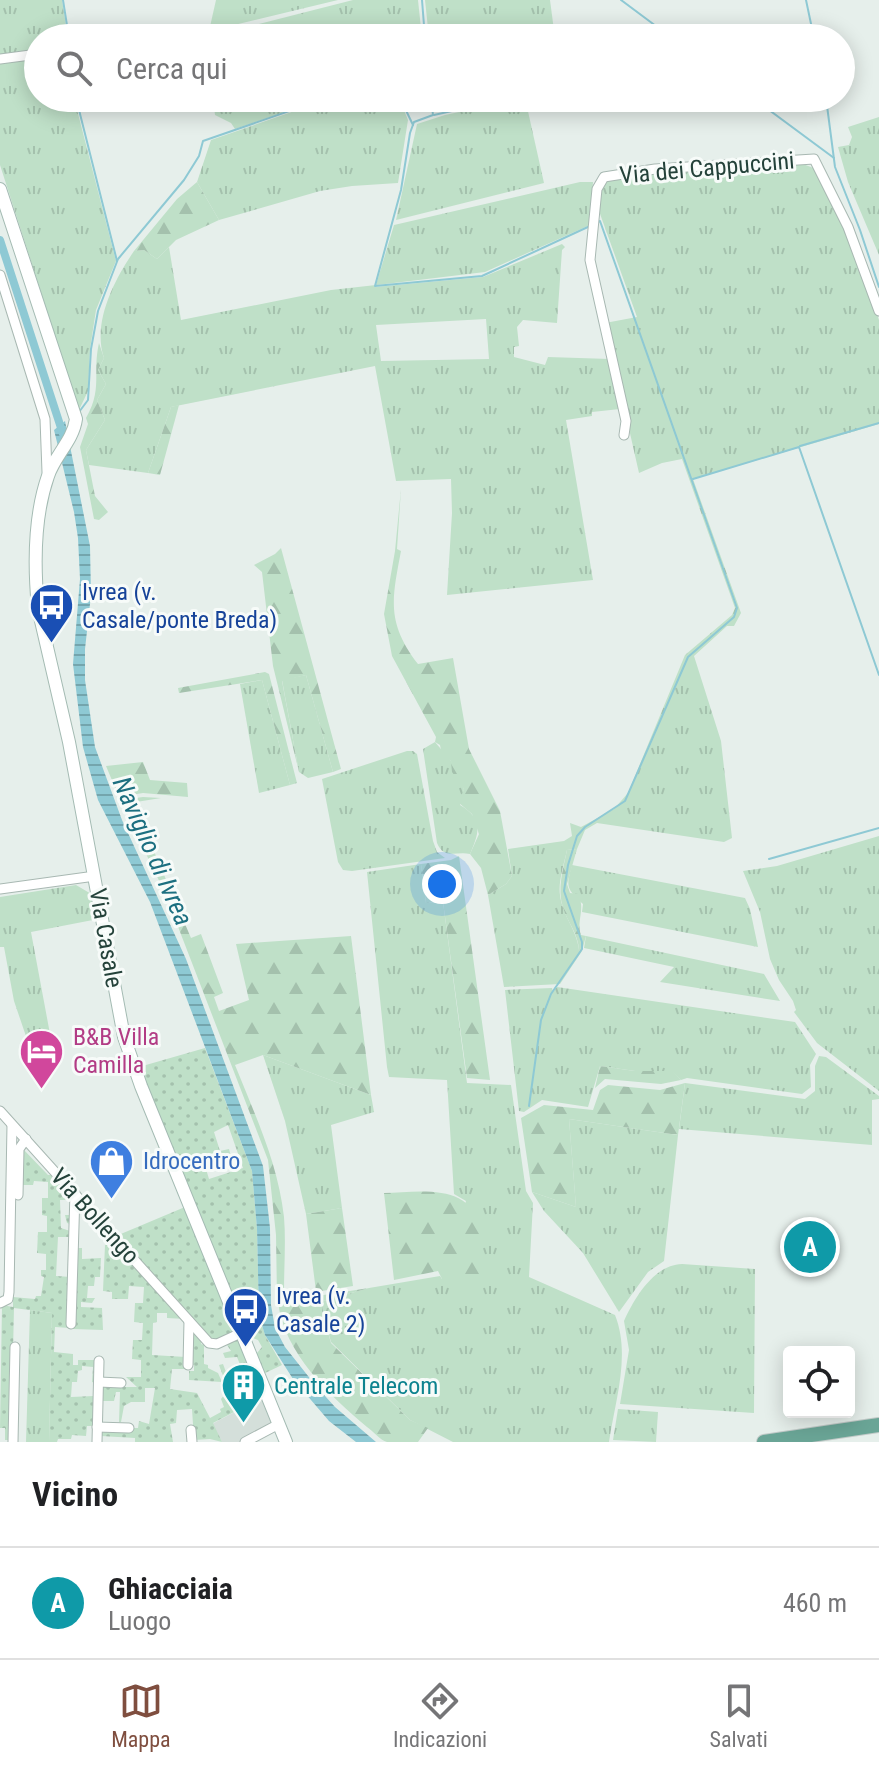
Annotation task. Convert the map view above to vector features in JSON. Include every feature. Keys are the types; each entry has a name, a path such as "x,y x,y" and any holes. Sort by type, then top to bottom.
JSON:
{"main road":[{"name":"Via Casale","path":"0,189 76,419 74,431 48,475 40,511 36,586 38,608 69,742 124,1037 131,1062 286,1442"},
{"path":"764,1442 879,1425"}],"street":[{"path":"0,59 24,56"},
{"name":"Via dei Cappuccini","path":"624,435 626,421 590,260 597,189 604,177 655,169 814,159 848,227 879,311"},
{"name":"Via Casale","path":"0,275 45,419 48,475"},
{"path":"0,889 95,876"},
{"name":"Via Bollengo","path":"0,1111 213,1345 243,1332"},
{"path":"0,1303 8,1299 9,1292 12,1125"},
{"path":"15,1294 19,1149 26,1139"},
{"path":"71,1324 75,1193"},
{"path":"188,1365 189,1321"},
{"path":"13,1442 15,1347"},
{"path":"97,1442 103,1380 99,1361"},
{"path":"103,1380 121,1383"},
{"path":"245,1442 279,1424"},
{"path":"97,1427 129,1428"},
{"path":"191,1430 192,1442"}],"shaded area":[{"path":"261,1398 272,1425 240,1442 222,1442 212,1424"}],"green space":[{"path":"0,0 62,0 66,24 24,24 24,53 0,56"},
{"path":"216,0 338,0 238,24 211,24"},
{"path":"353,0 418,0 421,24 259,24"},
{"path":"425,0 550,0 553,24 428,24"},
{"path":"24,59 24,112 78,112 116,261 96,310 88,391 79,410 0,165 0,62"},
{"path":"215,112 284,112 235,129 231,123"},
{"path":"292,112 405,112 408,120 398,183 320,191 219,220 197,182 211,140"},
{"path":"459,112 528,112 544,183 396,220 417,124"},
{"path":"879,117 879,255 848,182 838,147 849,145 852,137 848,127"},
{"path":"803,164 816,169 848,235 879,320 879,424 693,479 741,613 734,626 727,626 694,656 721,741 732,838 724,842 597,823 585,830 577,849 567,850 560,890 561,902 582,951 560,984 504,987 488,895 506,884 512,876 508,849 564,841 572,836 570,823 581,827 614,809 628,793 685,655 732,615 735,608 682,459 639,473 605,323 637,317 599,211 599,190 606,180 633,175"},
{"path":"197,182 219,220 176,240 157,259 144,250 134,251 177,199"},
{"path":"580,182 593,182 590,225 485,272 375,287 483,277 562,244 565,247 562,250 557,323 523,320 517,327 519,346 514,347 514,357 545,365 548,357 610,359 620,409 592,412 592,416 566,420 593,580 447,595 451,479 396,481 375,366 171,407 148,473 89,465 86,450 105,420 97,400 106,384 98,370 104,358 101,345 103,316 119,275 134,251 144,250 157,259 169,247 181,320 331,290 376,285 394,225","holes":["486,319 489,359 381,361 376,325"]},
{"path":"99,343 104,358 98,370 106,384 97,400 105,420 86,450 95,496 108,512 99,520 94,519 80,447 96,389"},
{"path":"179,405 160,475 148,473 171,407"},
{"path":"401,489 397,549 401,551 394,597 396,622 418,664 453,658 469,749 500,811 512,876 506,884 488,895 481,868 470,854 479,834 472,814 459,803 464,789 452,772 451,761 442,755 440,745 435,742 436,737 392,656 384,614 395,551"},
{"path":"281,548 341,769 333,772 306,675 282,681 299,772 273,666 262,572 254,565"},
{"path":"265,672 269,674 297,783 290,785 262,680 179,693 178,688"},
{"path":"306,675 333,772 308,778 299,772 282,680"},
{"path":"262,680 290,785 259,793 240,684"},
{"path":"435,742 451,761 464,789 460,805 476,821 476,839 470,854 447,853 437,843 423,749"},
{"path":"407,751 417,754 433,841 437,852 445,858 343,870 338,862 322,779"},
{"path":"143,762 150,780 187,783 188,797 143,793 119,797 106,766"},
{"path":"161,798 130,803 191,938 201,934 223,993 214,997 219,1011 249,1000 236,944 351,936 371,1095 263,1055 235,1065 277,1178 285,1226 284,1291 316,1291 306,1214 342,1208 353,1286 277,1298 276,1235 268,1160 165,893 120,800"},
{"path":"879,836 879,1091 817,1043 794,1012 793,1001 770,959 760,912 743,871 777,866"},
{"path":"577,849 567,884 570,893 578,894 580,900 580,930 581,935 586,936 582,951 563,908 561,894 567,850"},
{"path":"459,856 490,1080 467,1078 443,902 426,903 421,864"},
{"path":"421,864 426,903 443,902 467,1083 511,1085 526,1191 533,1203 529,1277 615,1315 620,1330 622,1362 609,1442 453,1442 410,1420 331,1342 322,1311 323,1301 369,1288 440,1276 442,1279 466,1201 454,1194 447,1080 389,1077 387,1067 367,872"},
{"path":"572,865 745,898 758,947 582,912 583,904 569,887"},
{"path":"76,885 93,895 98,919 31,932 51,1051 29,1045 14,1001 4,947 0,947 0,897"},
{"path":"586,936 764,974 780,1001 660,982 674,967 584,948"},
{"path":"557,987 795,1022 816,1054 810,1065 811,1087 802,1094 687,1078 681,1080 671,1071 635,1071 600,1066 588,1107 542,1100 524,1112 519,1111 505,990 552,988 553,992"},
{"path":"205,1048 252,1171 259,1316 265,1335 282,1365 263,1374 257,1360 257,1353 262,1347 258,1340 248,1336 139,1067","holes":["228,1125 243,1168 209,1179 206,1169 232,1160 229,1149 220,1151 214,1132"]},
{"path":"263,1055 371,1095 374,1112 331,1125 342,1208 306,1214 285,1121"},
{"path":"819,1056 826,1057 879,1096 879,1099 872,1100 872,1145 679,1129 685,1083 805,1099 815,1091 815,1066"},
{"path":"600,1066 635,1071 672,1071 681,1080 661,1084 605,1079 595,1088"},
{"path":"685,1083 678,1135 569,1119 576,1207 532,1192 521,1118 544,1105 593,1110 600,1090 608,1085 660,1090"},
{"path":"569,1119 678,1135 664,1261 648,1272 619,1312 583,1253 544,1211 532,1192 576,1207"},
{"path":"23,1149 48,1175 55,1175 74,1194 73,1225 67,1223 65,1215 72,1215 72,1200 60,1200 61,1228 73,1232 72,1237 58,1237 56,1276 71,1277 70,1328 55,1327 54,1352 73,1354 73,1365 78,1365 78,1360 96,1360 95,1383 92,1382 93,1367 82,1366 77,1382 72,1382 71,1397 94,1396 93,1426 87,1426 86,1436 72,1435 71,1439 58,1439 57,1442 49,1442 52,1313 14,1308 11,1440 5,1440 5,1428 0,1428 2,1305 13,1307 13,1297 35,1299 41,1296 44,1277 41,1270 46,1270 46,1254 37,1253 38,1232 47,1232 47,1216 42,1215 42,1198 48,1198 48,1182 34,1181 33,1185 20,1185"},
{"path":"384,1193 443,1193 467,1204 475,1215 479,1230 479,1275 442,1279 438,1271 394,1280"},
{"path":"185,1207 235,1331 211,1342 116,1236"},
{"path":"105,1245 118,1245 185,1319 167,1318 167,1313 157,1313 157,1322 153,1323 152,1355 186,1357 184,1369 172,1369 170,1389 197,1393 210,1418 224,1407 221,1399 226,1387 219,1365 223,1364 229,1380 243,1372 237,1357 225,1358 223,1353 231,1351 227,1345 237,1336 261,1398 213,1423 222,1442 194,1440 192,1409 177,1410 176,1423 170,1424 173,1442 135,1442 135,1438 101,1436 101,1428 138,1428 139,1421 149,1424 155,1388 145,1388 145,1402 131,1402 124,1406 121,1422 120,1392 116,1392 114,1401 101,1401 101,1387 137,1387 126,1377 141,1377 141,1360 132,1359 133,1340 142,1340 143,1323 134,1322 135,1303 143,1303 144,1287 129,1286 128,1299 112,1299 112,1292 103,1291"},
{"path":"75,1248 82,1248 82,1259 101,1258 100,1277 95,1277 94,1286 88,1286 87,1298 95,1298 92,1303 81,1302 81,1307 102,1308 103,1330 73,1329"},
{"path":"682,1264 755,1269 754,1413 620,1404 629,1350 624,1321 654,1276"},
{"path":"369,1288 323,1301 322,1311 331,1343 410,1420 428,1428 418,1442 384,1441 353,1415 311,1372 289,1339 282,1321 278,1302"},
{"path":"30,1310 52,1313 49,1442 26,1442"},
{"path":"191,1325 202,1338 204,1364 218,1373 222,1382 189,1380 189,1371 194,1371 194,1365 190,1365"},
{"path":"618,1409 658,1412 656,1442 613,1440"}],"water":[{"path":"65,421 90,546 91,595 85,680 95,747 122,820 186,959 263,1166 270,1228 271,1305 275,1328 285,1347 316,1386 376,1442 356,1442 329,1421 293,1379 265,1335 259,1316 252,1171 150,902 98,800 83,747 73,664 80,579 78,538 54,430"}],"waterway":[{"path":"63,0 67,24"},
{"path":"422,0 424,24"},
{"path":"621,0 653,24"},
{"path":"806,0 811,24"},
{"path":"80,112 117,261"},
{"path":"79,412 88,400 91,349 98,311 118,259 184,180 199,156 203,141 287,112"},
{"path":"407,112 413,125"},
{"path":"433,112 433,115 414,122 410,133 401,190 375,286 482,276 590,226"},
{"path":"434,115 447,112"},
{"path":"772,112 834,158"},
{"path":"828,112 835,167 879,287"},
{"path":"529,1106 541,1020 551,994 582,949 564,891 577,836 585,827 625,801 688,657 734,617 737,608 600,221 596,223"},
{"name":"Naviglio di Ivrea","path":"0,240 63,434"},
{"path":"800,446 879,423"},
{"path":"693,479 799,447 879,675"},
{"path":"769,859 879,828"}],"place":[{"name":"Ivrea (v. Casale/ponte Breda)","path":"51,645"},
{"name":"B&B Villa Camilla","path":"42,1090"},
{"name":"Idrocentro","path":"112,1200"},
{"name":"Ghiacciaia","path":"810,1247"},
{"name":"Ivrea (v. Casale 2)","path":"245,1349"},
{"name":"Centrale Telecom","path":"243,1425"}]}
